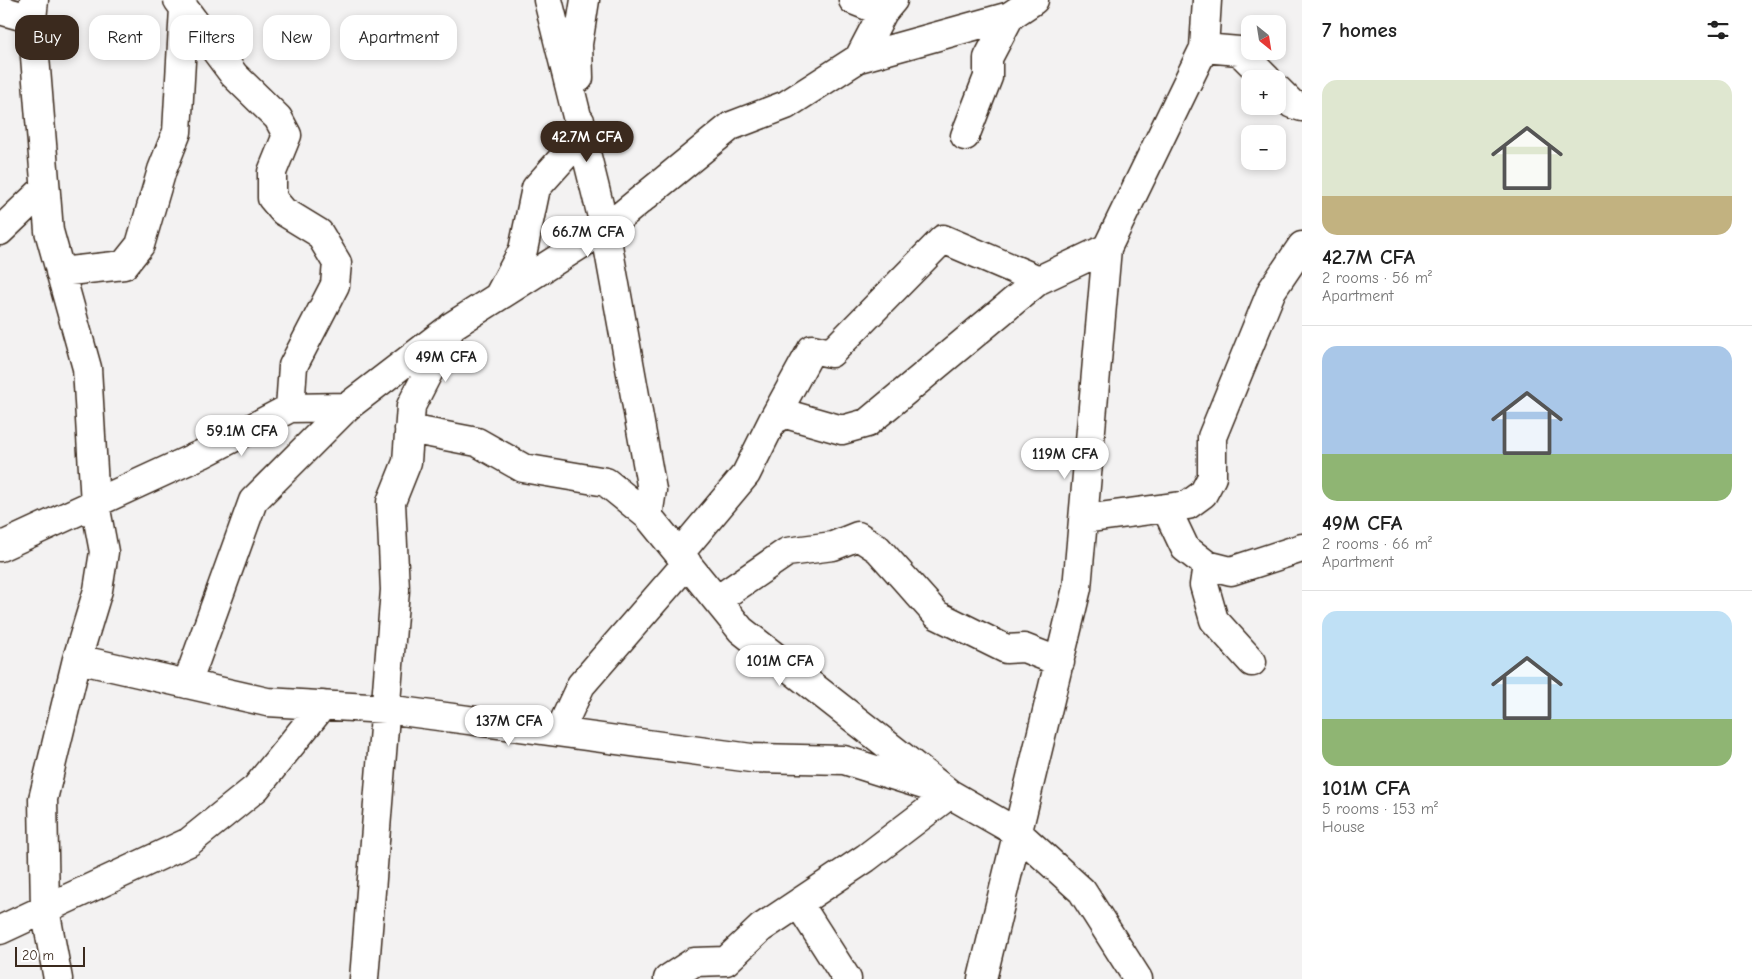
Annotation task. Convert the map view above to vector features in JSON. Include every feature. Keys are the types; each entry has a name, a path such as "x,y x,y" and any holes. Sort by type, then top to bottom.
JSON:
{"street":[{"path":"548,0 605,229 652,490 648,516"},
{"path":"498,296 523,250 536,188 570,150 580,129 578,44 585,0"},
{"path":"854,0 888,6 858,58"},
{"path":"187,684 254,501 348,407 452,326 605,229 731,126 786,105 858,58 1010,16 1034,0"},
{"path":"982,979 1078,588 1107,248 1204,48 1208,0"},
{"path":"60,272 124,265 140,245 162,170 177,132 181,4"},
{"path":"181,4 234,75 278,118 287,135 272,172 272,198 283,211 319,233 337,263 335,285 293,366 290,408"},
{"path":"0,10 33,10 49,231 87,368 95,504 104,552 98,590 77,659 42,799 44,909 58,979"},
{"path":"965,136 988,76 988,58 1010,16"},
{"path":"1204,48 1239,51 1258,70"},
{"path":"1286,98 1292,104 1302,108"},
{"path":"3,221 45,188"},
{"path":"559,732 581,685 683,559 746,474 812,349 831,353 943,239 1039,280"},
{"path":"1084,519 1188,505 1203,494 1212,476 1212,437 1272,290 1302,246"},
{"path":"773,420 786,414 842,430 867,423 1039,280 1107,248"},
{"path":"364,979 395,590 391,502 407,462 411,406 452,326"},
{"path":"0,547 202,454 290,408 348,407"},
{"path":"409,429 476,442 522,468 606,482 648,516 742,630 950,794 1018,833 1082,891 1138,979"},
{"path":"1166,508 1186,548 1208,565 1231,571 1302,548"},
{"path":"717,600 788,552 833,546 858,536 878,549 937,615 1006,648 1024,648 1060,662"},
{"path":"1208,565 1204,585 1214,620 1252,662"},
{"path":"77,659 267,702 386,709 751,758 844,760 950,794"},
{"path":"0,930 189,842 256,788 323,705"},
{"path":"668,979 694,962 726,961 761,928 866,858 950,794"},
{"path":"799,904 847,979"}]}
